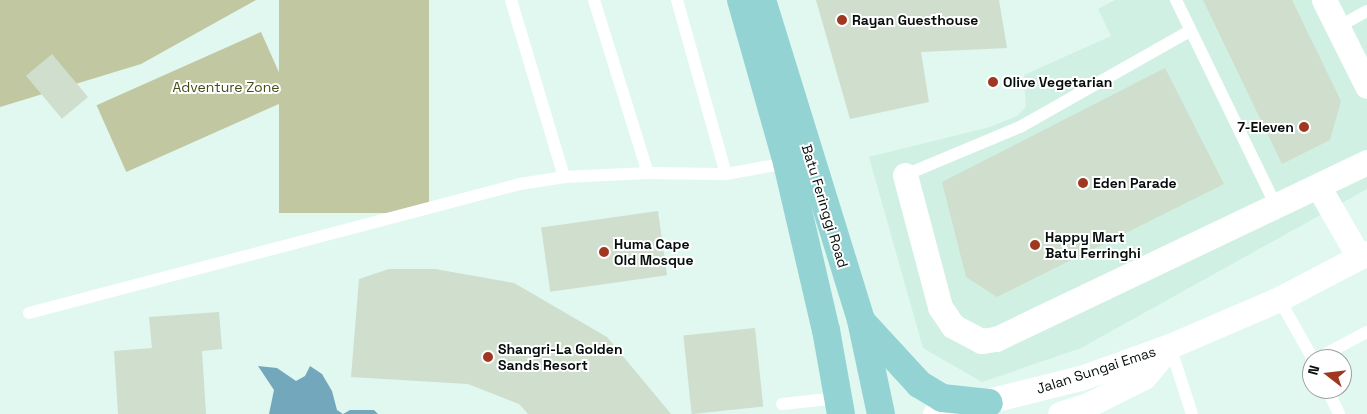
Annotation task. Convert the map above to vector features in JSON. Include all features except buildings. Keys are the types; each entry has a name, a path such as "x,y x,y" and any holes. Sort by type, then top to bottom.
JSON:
{"main road":[{"name":"Batu Feringgi Road","path":"741,0 787,163 840,406"},
{"name":"Batu Feringgi Road","path":"762,0 860,320 881,414"},
{"path":"860,320 919,384 942,398 989,403"}],"street":[{"path":"1324,0 1367,86"},
{"path":"906,175 940,308 953,326 981,341 996,339 1367,162"},
{"path":"1318,186 1363,255"},
{"name":"Jalan Sungai Emas","path":"935,414 989,403 1081,378 1170,346 1279,299 1363,255"},
{"name":"Jalan Sungai Emas","path":"1060,414 1090,404 1144,377 1170,346"}],"lane":[{"path":"512,0 564,177"},
{"path":"594,0 648,173"},
{"path":"677,0 726,174"},
{"path":"1176,0 1276,206"},
{"path":"1338,27 1367,11"},
{"path":"906,175 1020,127 1190,30"},
{"path":"29,314 520,184 564,177 648,173 726,174 787,163"},
{"path":"1279,299 1308,349"},
{"path":"1334,349 1367,332"},
{"path":"1170,346 1192,414"},
{"path":"1331,399 1338,414"},
{"path":"782,404 840,406"}],"shaded area":[{"path":"1115,0 1367,0 1367,189 1081,348 982,382 923,348 869,157 990,127 1017,116 1026,107 1024,75 1111,36 1098,9"}],"green space":[{"path":"0,0 256,0 141,64 0,107"},
{"path":"279,0 429,0 429,213 279,213"},
{"name":"Adventure Zone","path":"261,32 291,99 126,172 97,105"}],"water":[{"path":"258,366 277,368 296,381 305,376 310,366 322,374 332,391 337,410 343,414 269,414 274,390"},
{"path":"350,410 374,410 378,414 343,414"}],"place":[{"name":"Rayan Guesthouse","path":"842,20"},
{"name":"Olive Vegetarian","path":"993,82"},
{"name":"7-Eleven","path":"1304,127"},
{"name":"Eden Parade","path":"1083,183"},
{"name":"Happy Mart Batu Ferringhi","path":"1035,245"},
{"name":"Huma Cape Old Mosque","path":"604,252"},
{"name":"Shangri-La Golden Sands Resort","path":"488,357"}]}
